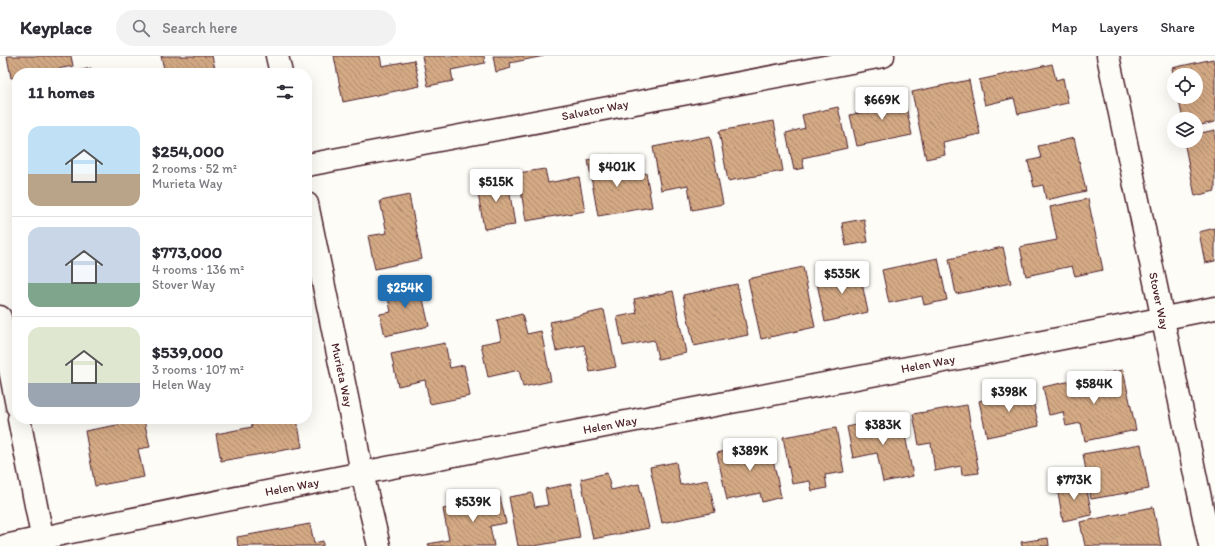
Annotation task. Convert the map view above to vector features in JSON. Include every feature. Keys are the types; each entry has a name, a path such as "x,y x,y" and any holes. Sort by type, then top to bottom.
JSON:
{"street":[{"path":"277,56 280,68"},
{"name":"Salvator Way","path":"312,164 882,56"},
{"name":"Stover Way","path":"1108,56 1210,546"},
{"name":"Murieta Way","path":"312,228 356,441 361,473 369,500 379,546"},
{"name":"Helen Way","path":"5,546 44,542 361,473 1215,308"},
{"path":"0,317 12,380"},
{"path":"20,424 44,542"}],"building":[{"path":"7,56 71,56 73,66 62,68 12,68 11,78"},
{"path":"161,56 212,56 215,68 164,68"},
{"path":"334,56 380,56 382,66 414,60 420,86 343,102"},
{"path":"422,56 484,56 485,63 451,70 453,81 428,86"},
{"path":"493,56 544,56 510,63 511,68 496,72"},
{"path":"1213,59 1215,68 1215,122 1203,125 1203,112 1181,112 1180,104 1203,104 1203,68 1172,68"},
{"path":"1052,64 1056,80 1063,78 1068,103 1018,114 1014,98 985,105 979,80"},
{"path":"969,80 980,134 943,142 945,155 926,159 912,92"},
{"path":"903,93 912,135 857,146 850,115 868,111 866,101"},
{"path":"838,107 847,148 802,158 804,168 794,170 786,133 805,128 802,115"},
{"path":"774,121 783,171 728,181 719,131"},
{"path":"1215,130 1215,191 1195,196 1185,148 1203,148 1203,133"},
{"path":"710,136 723,204 692,210 688,185 661,190 653,147"},
{"path":"1074,138 1086,191 1046,200 1043,185 1034,187 1028,161 1041,158 1038,146"},
{"path":"613,155 617,178 646,173 652,207 598,216 588,160"},
{"path":"545,169 548,183 579,177 585,211 526,221 518,173"},
{"path":"507,176 515,225 484,229 476,181"},
{"path":"409,195 422,259 375,269 368,236 387,233 380,201"},
{"path":"1088,199 1103,270 1075,276 1072,266 1026,276 1020,247 1057,240 1050,207"},
{"path":"864,219 868,242 846,246 842,223"},
{"path":"1215,228 1215,261 1205,263 1199,232"},
{"path":"1003,247 1011,283 956,294 949,259"},
{"path":"938,258 947,300 924,305 922,296 889,303 882,270"},
{"path":"803,267 815,327 761,339 748,279"},
{"path":"859,269 868,312 825,322 816,278"},
{"path":"419,281 429,326 385,336 380,314 391,312 386,288"},
{"path":"737,284 748,335 694,346 683,295"},
{"path":"673,291 686,353 658,359 654,340 623,346 617,317 637,313 634,299"},
{"path":"604,310 616,367 590,372 584,345 556,351 550,322"},
{"path":"522,314 527,334 541,331 551,381 523,387 519,370 488,377 481,344 501,340 497,320"},
{"path":"445,343 450,368 464,365 470,396 430,404 425,380 398,386 391,354"},
{"path":"1123,370 1136,430 1085,441 1081,423 1066,426 1063,412 1049,415 1043,387"},
{"path":"1030,389 1039,426 987,437 979,401"},
{"path":"967,405 979,473 962,475 961,466 935,471 931,443 919,445 913,414"},
{"path":"901,415 913,476 883,482 877,453 853,458 847,427"},
{"path":"123,424 145,424 150,447 138,449 144,477 95,486 85,431"},
{"path":"252,424 298,424 302,447 221,461 216,434 252,427"},
{"path":"836,428 844,472 825,475 827,488 812,491 810,481 792,484 783,437"},
{"path":"769,441 781,497 762,502 760,493 727,500 717,453"},
{"path":"1141,444 1149,489 1091,499 1083,454"},
{"path":"676,462 680,485 708,480 715,512 662,523 650,467"},
{"path":"607,473 611,490 639,484 649,528 593,539 581,479"},
{"path":"1085,481 1092,515 1063,521 1057,487"},
{"path":"571,484 580,538 534,546 518,546 509,497 532,493 535,507 548,505 545,489"},
{"path":"500,497 506,523 490,526 494,546 429,546 428,544 449,540 443,509"},
{"path":"1153,507 1161,546 1085,546 1080,522"},
{"path":"310,524 314,543 323,541 323,546 238,546 237,537"},
{"path":"1048,538 1049,546 1022,546 1021,542"}]}
